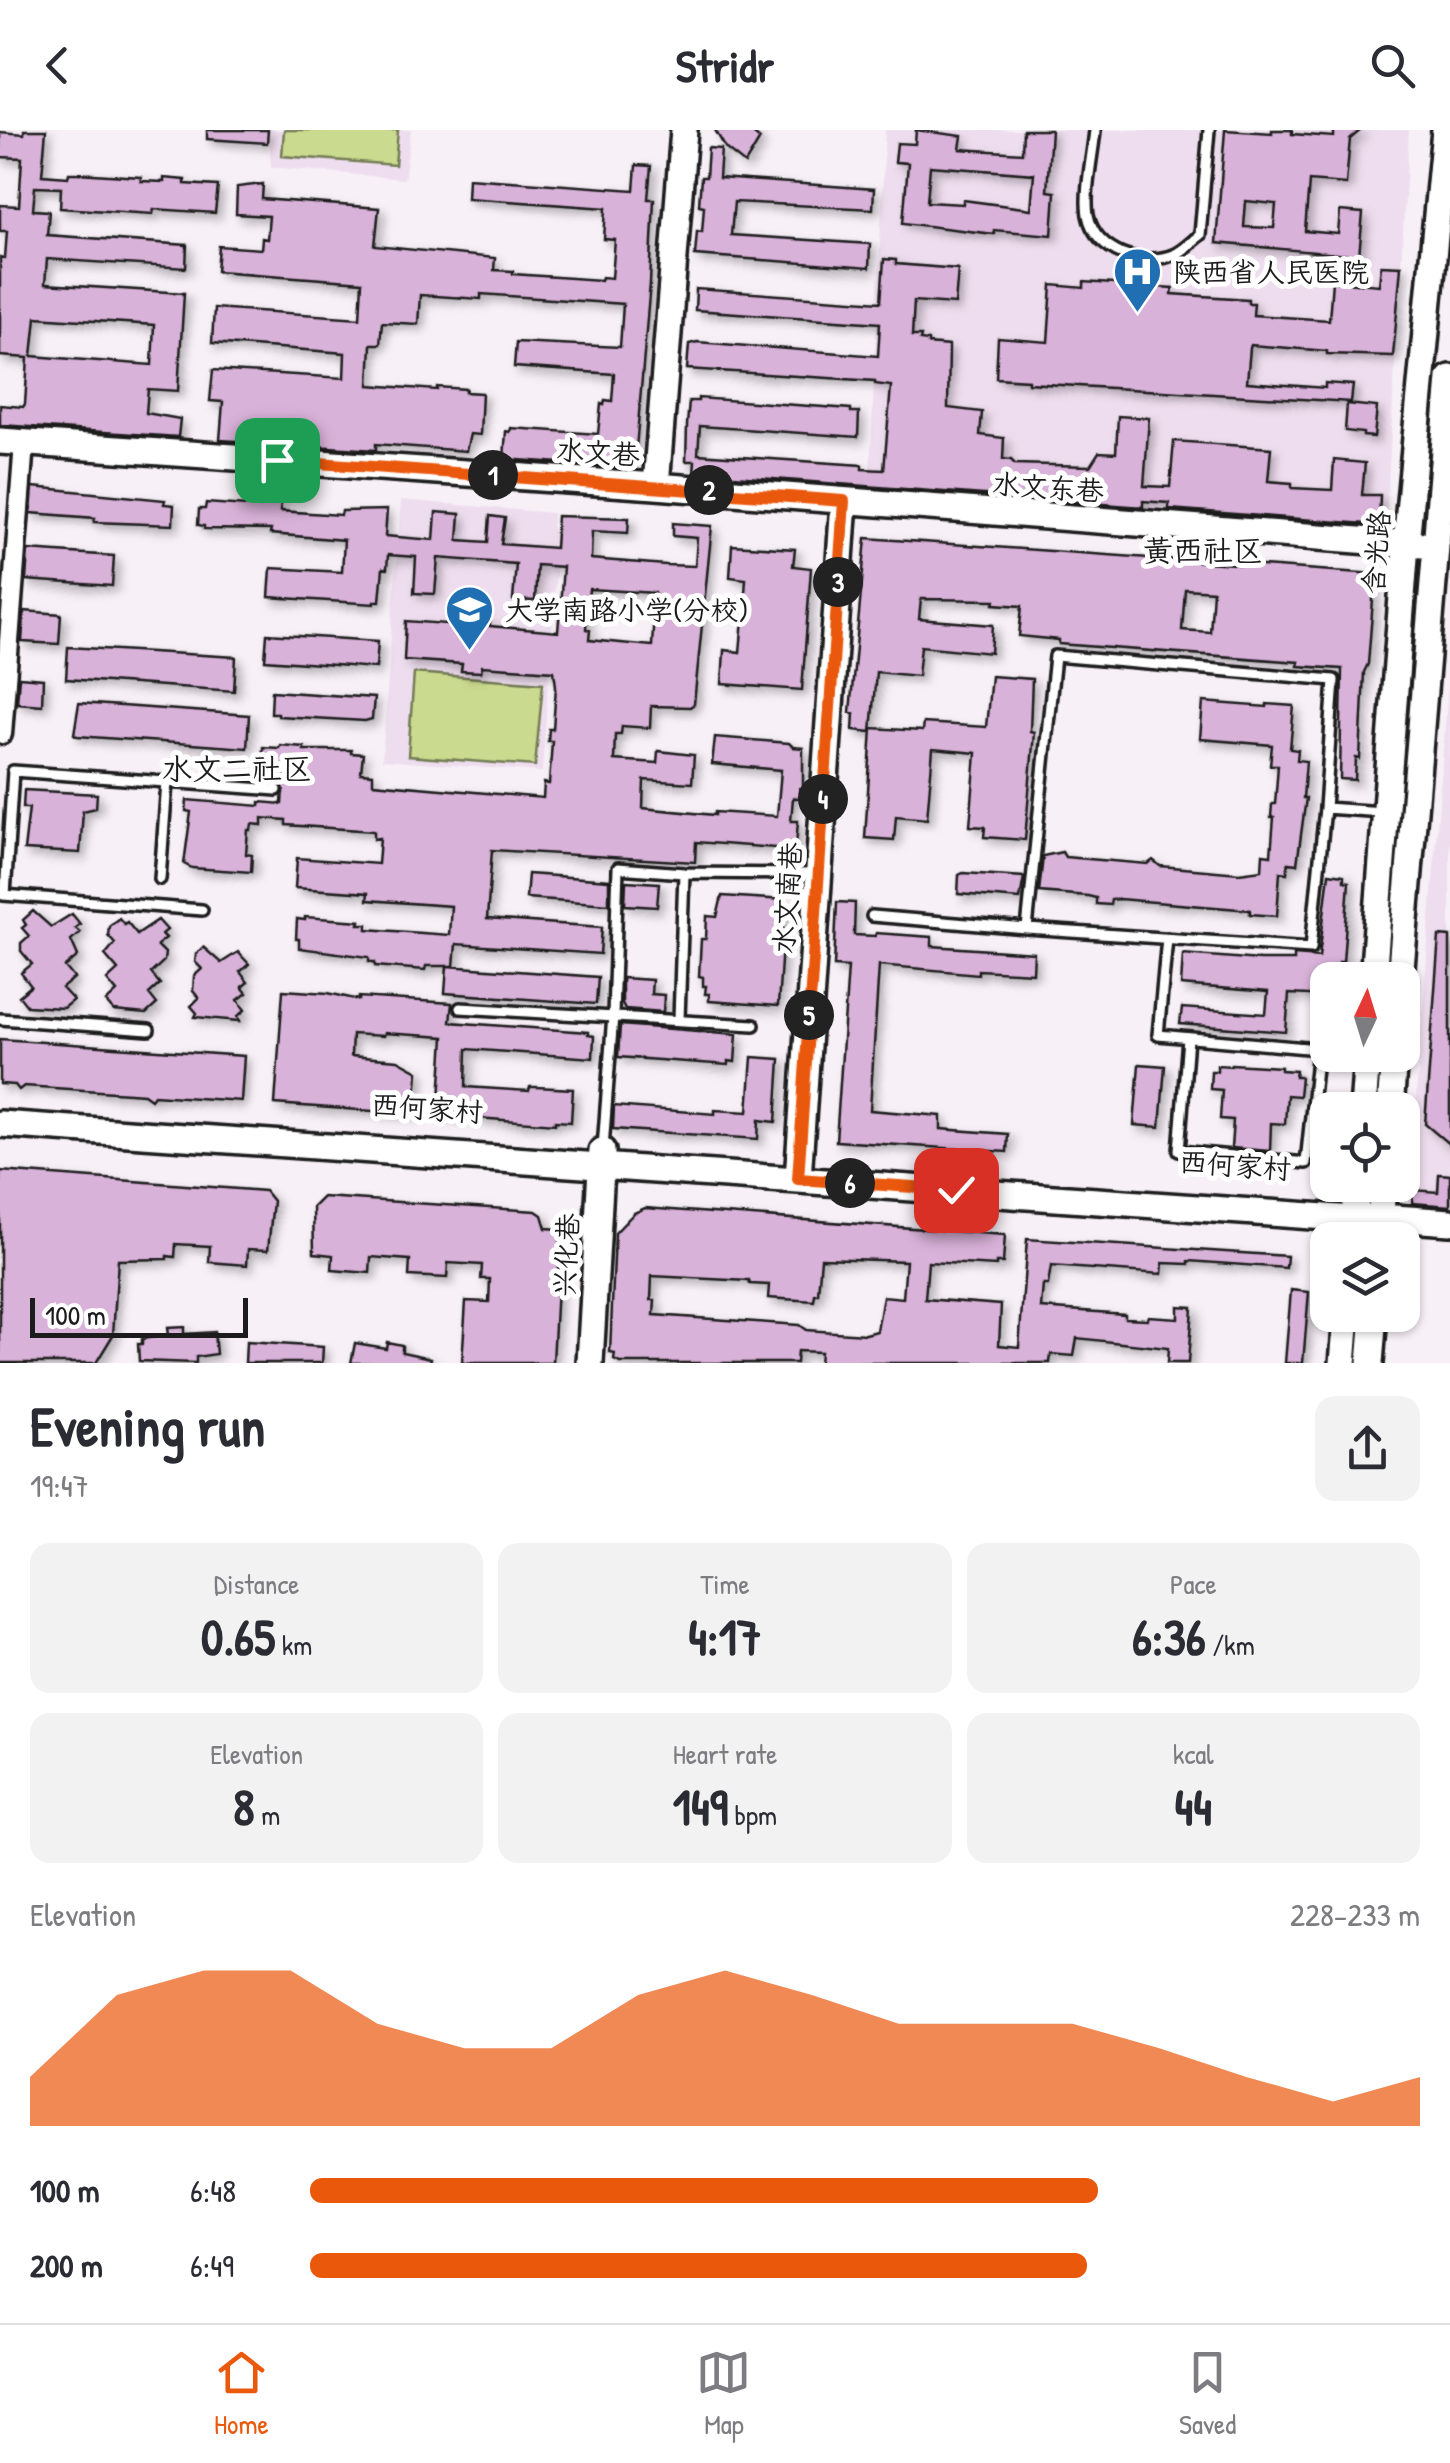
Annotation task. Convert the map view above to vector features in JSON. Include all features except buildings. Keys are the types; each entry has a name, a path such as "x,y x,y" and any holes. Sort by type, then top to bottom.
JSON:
{"street":[{"name":"水文巷","path":"12,442 656,486 684,130"},
{"name":"含光路","path":"1374,962 1406,544 1445,130"},
{"path":"1402,962 1443,547 1450,378"},
{"path":"2,734 12,442"},
{"name":"水文东巷","path":"656,486 1443,547"},
{"name":"水文南巷","path":"798,1172 844,501"},
{"name":"西何家村","path":"0,1108 602,1159"},
{"name":"西何家村","path":"0,1124 602,1159 1355,1212"},
{"name":"兴化巷","path":"590,1363 602,1159"},
{"name":"西何家村","path":"1420,1225 1450,1222"},
{"path":"1343,1363 1345,1332"},
{"path":"1370,1363 1373,1332"}],"lane":[{"path":"1095,130 1088,214 1098,238 1124,255 1152,260 1177,254 1200,235 1209,130"},
{"path":"872,916 1027,929 1311,948 1334,680 1055,656 1027,929"},
{"path":"202,910 2,894 13,771 277,790"},
{"path":"160,879 167,782"},
{"path":"1324,808 1386,812"},
{"path":"602,1159 613,1015 618,868 684,873 818,874"},
{"path":"679,1020 684,873"},
{"path":"1167,938 1158,1035 1318,1049 1306,1163 1179,1151 1188,1038"},
{"path":"460,1008 754,1025"},
{"path":"0,1019 149,1030"}],"shaded area":[{"path":"269,130 411,130 404,179 271,167"},
{"name":"陕西省人民医院","path":"885,130 1409,130 1385,536 869,497"},
{"name":"大学南路小学(分校)","path":"401,500 553,513 558,545 542,772 382,760"},
{"path":"1450,662 1450,1217 1407,1213 1408,1202 1420,1202 1420,1092 1416,1092"}],"green space":[{"path":"284,130 398,130 395,165 282,156"},
{"path":"414,673 543,683 535,766 408,756"}],"place":[{"name":"陕西省人民医院","path":"1138,314"},
{"name":"大学南路小学(分校)","path":"470,652"}],"district":[{"name":"黄西社区","path":"1203,550"},
{"name":"水文二社区","path":"237,768"}],"route":[{"path":"277,460 844,501 798,1179 956,1190"}]}
